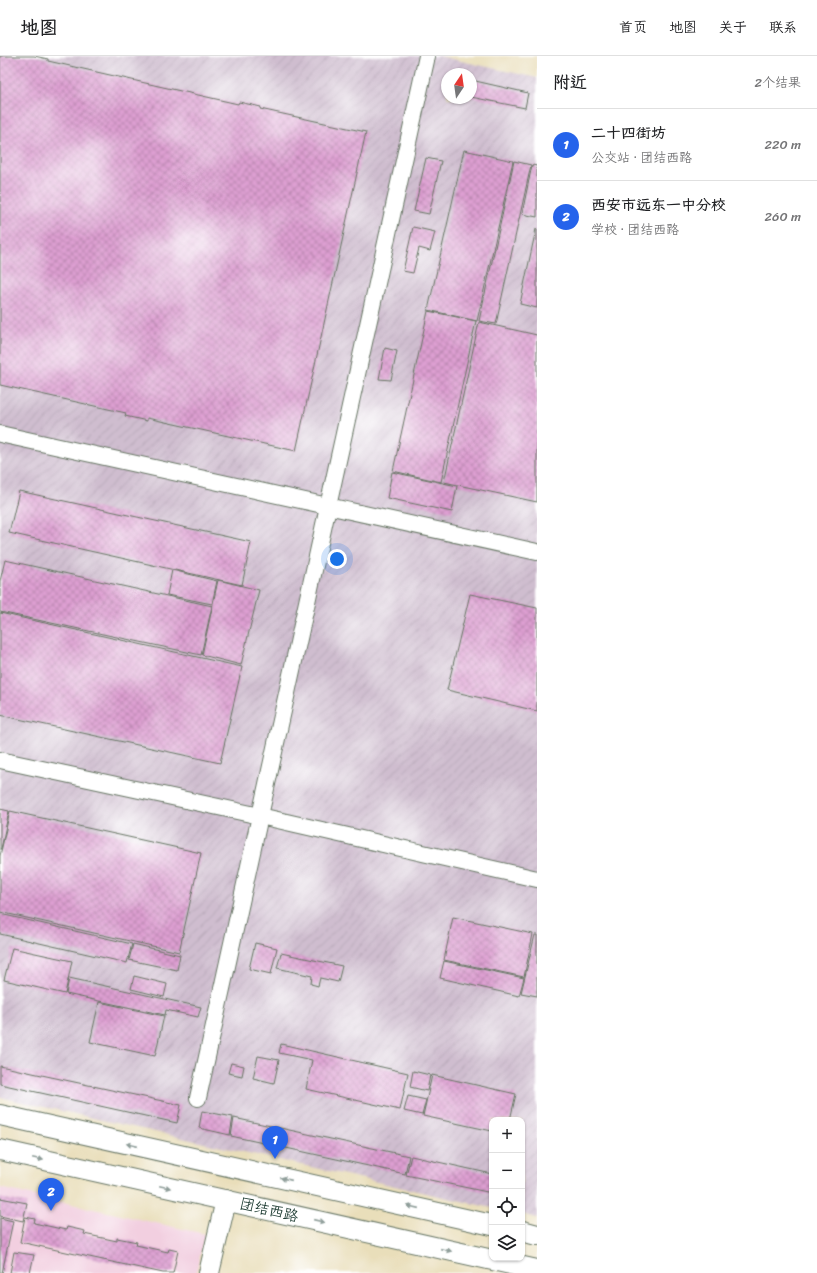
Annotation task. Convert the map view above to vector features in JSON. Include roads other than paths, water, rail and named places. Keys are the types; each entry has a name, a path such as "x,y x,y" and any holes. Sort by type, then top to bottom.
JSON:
{"street":[{"path":"198,1098 427,56"},
{"path":"0,434 537,552"},
{"path":"0,760 260,816 537,880"},
{"path":"0,1115 489,1224"},
{"name":"团结西路","path":"0,1150 537,1270"},
{"path":"209,1273 226,1200"},
{"path":"525,1232 537,1235"}],"place":[{"name":"二十四街坊","path":"275,1159"},
{"name":"西安市远东一中分校","path":"51,1211"}]}
